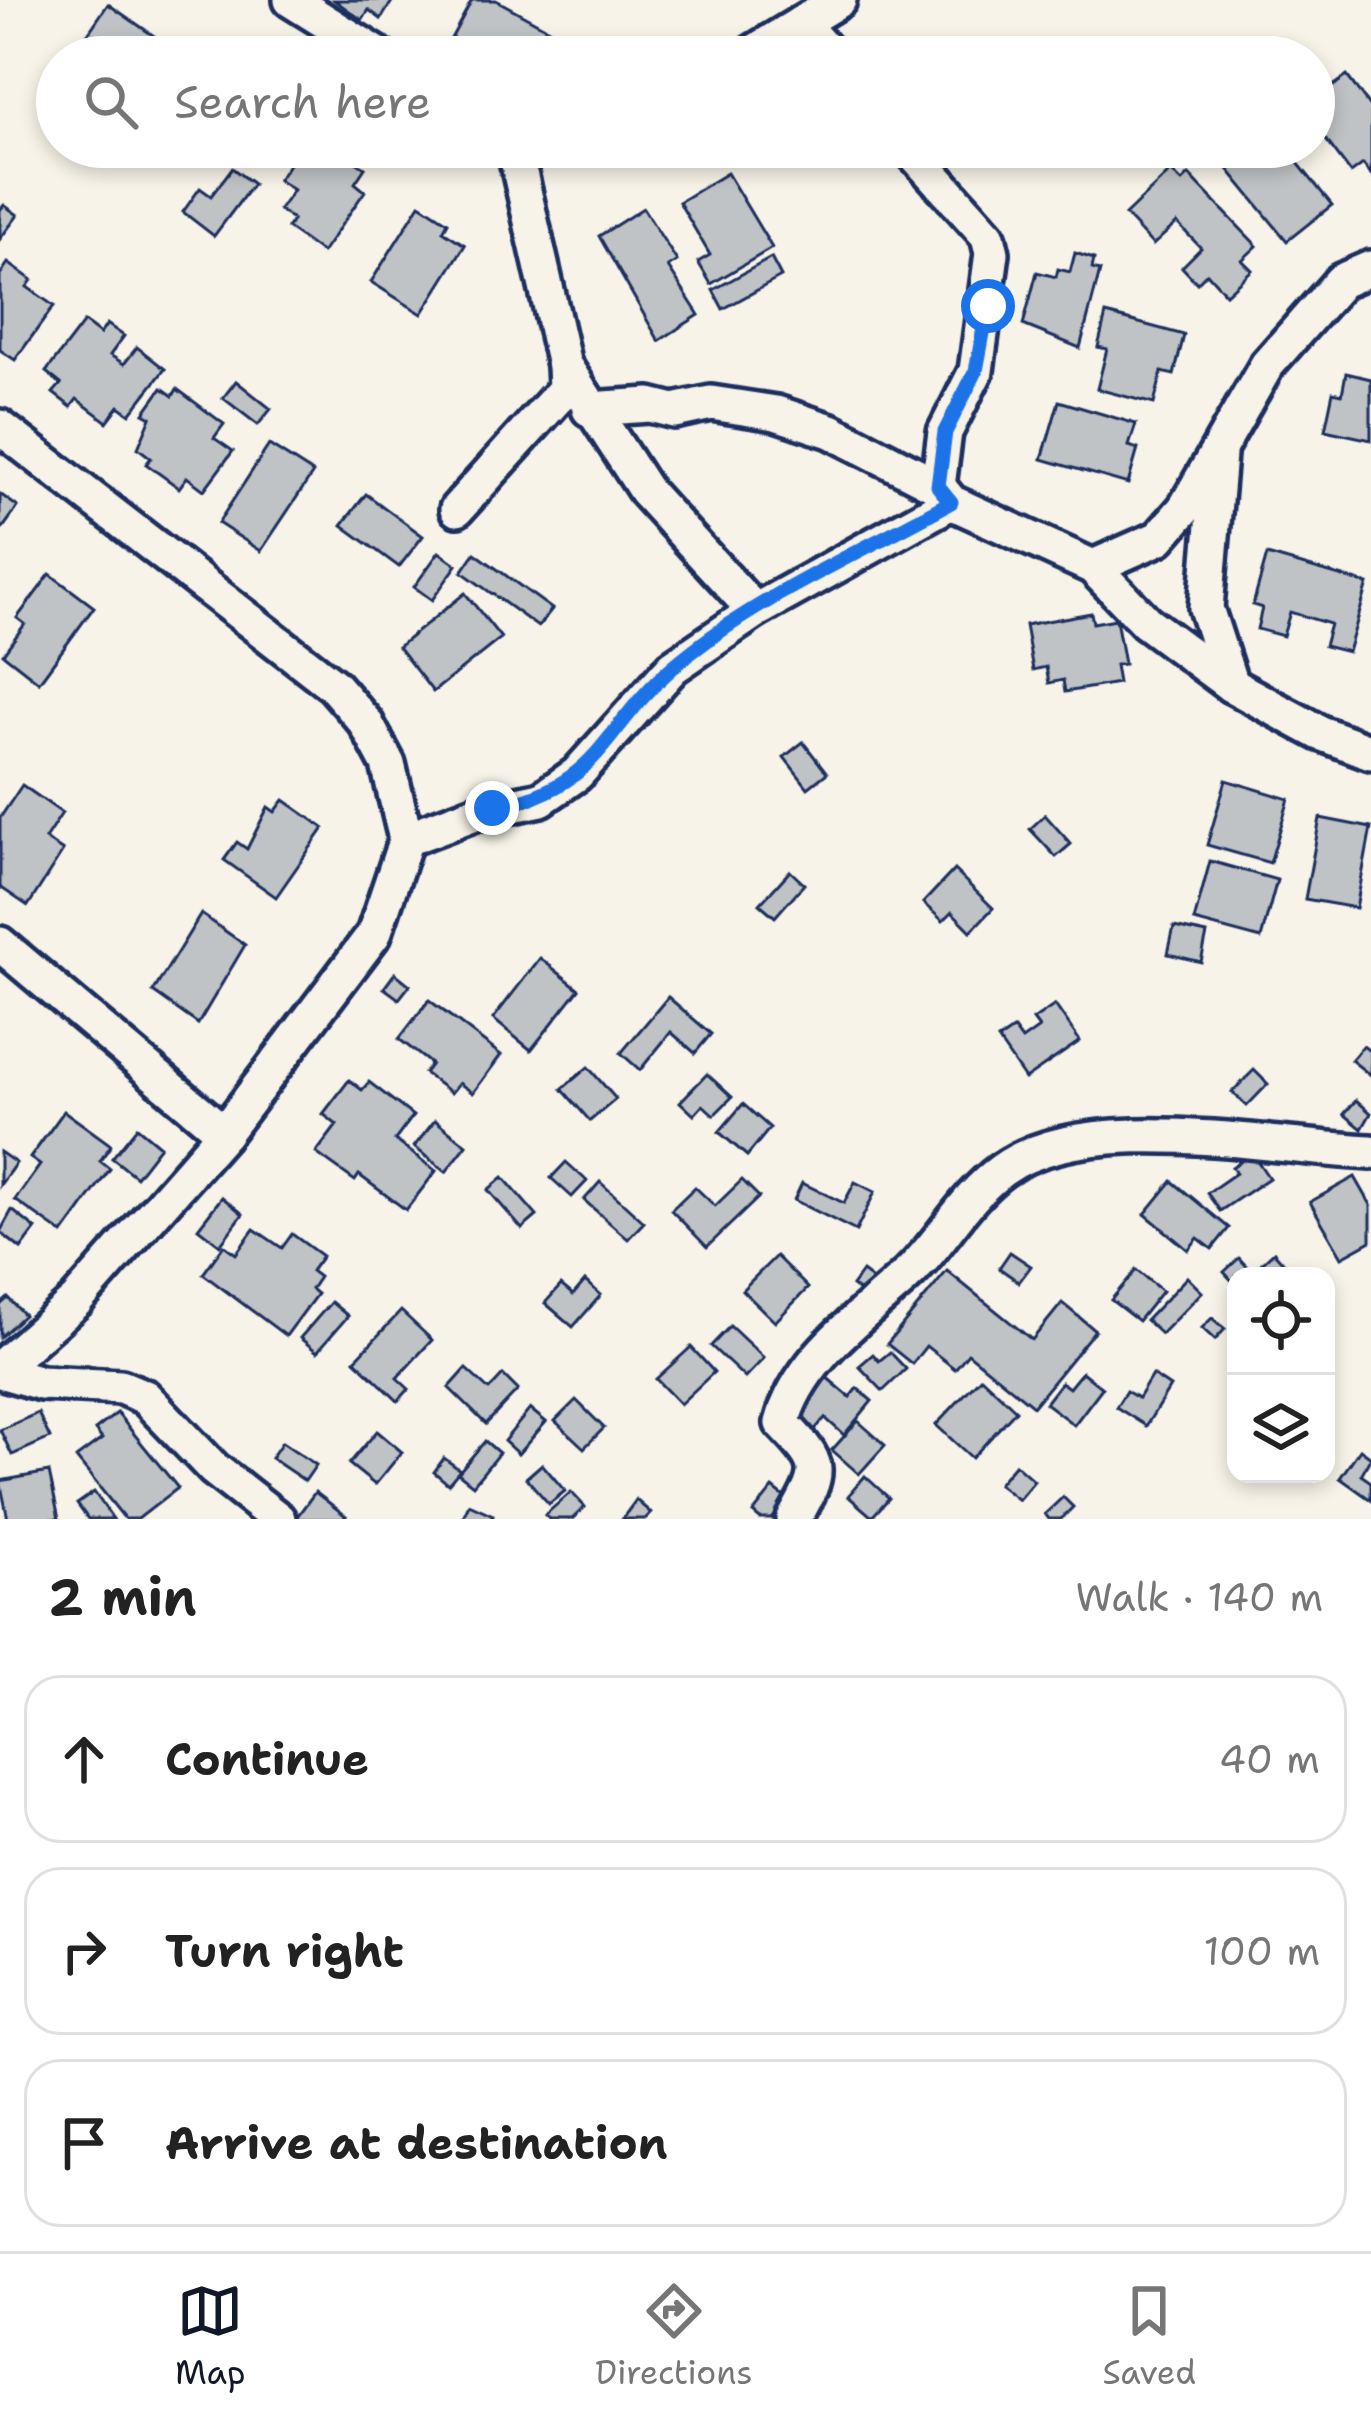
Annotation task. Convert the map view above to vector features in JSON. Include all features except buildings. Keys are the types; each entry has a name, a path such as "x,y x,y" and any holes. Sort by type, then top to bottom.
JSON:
{"street":[{"path":"291,0 348,36"},
{"path":"779,36 839,0"},
{"path":"801,22 813,36"},
{"path":"457,509 565,389 564,365 519,168"},
{"path":"927,168 988,236 992,253 976,371 945,432 944,494"},
{"path":"1093,567 1159,538 1184,508 1220,441 1283,345 1341,281 1371,268"},
{"path":"564,365 657,506 755,611"},
{"path":"589,409 650,405 674,411 711,403 776,413 831,431 944,494 1093,567 1146,622 1231,685 1269,708 1371,752"},
{"path":"0,428 334,686 366,723 388,764 406,839 374,934 224,1132 76,1301 0,1369 41,1384 121,1387 146,1397 226,1480 278,1519"},
{"path":"1220,441 1206,608 1231,685"},
{"path":"406,839 475,813 541,800 577,774 674,667 944,494"},
{"path":"0,944 224,1132"},
{"path":"794,1519 817,1474 814,1457 782,1423 795,1393 836,1336 909,1274 966,1202 1005,1168 1051,1146 1190,1134 1371,1152"}],"route":[{"path":"492,808 541,800 577,774 674,667 755,611 951,502 938,486 945,432 976,371 988,306"}]}
